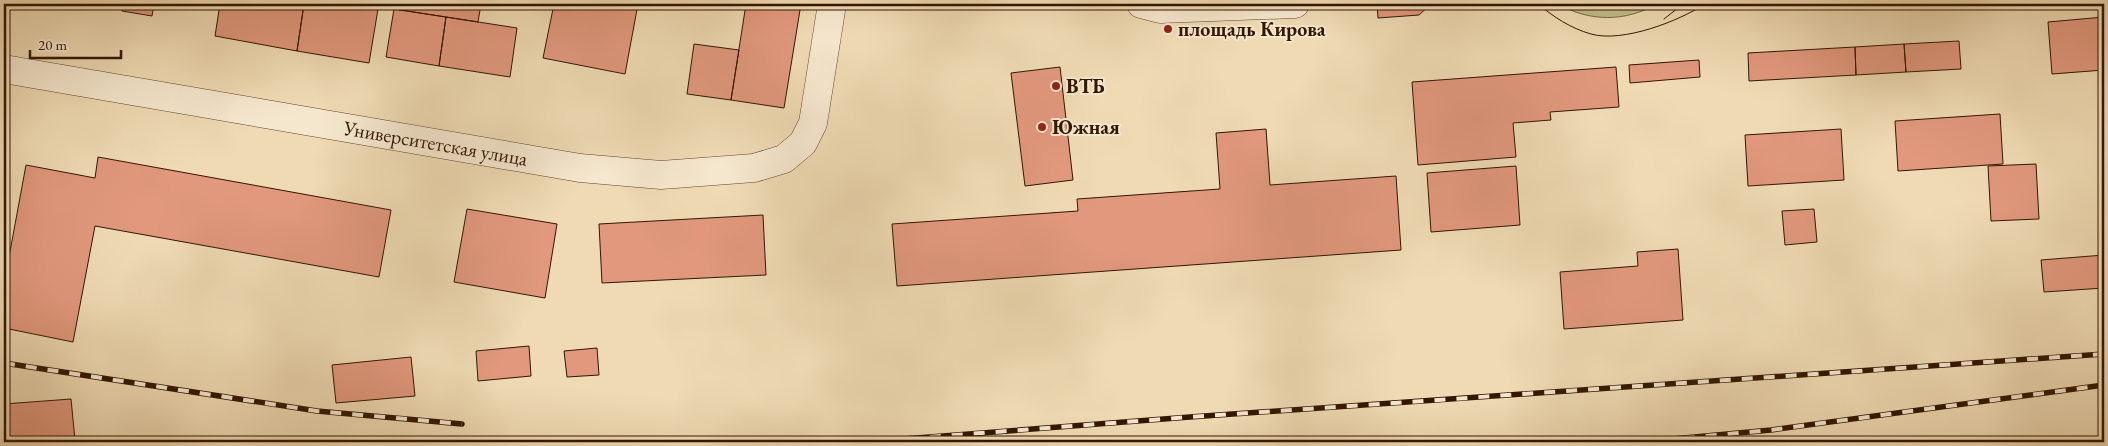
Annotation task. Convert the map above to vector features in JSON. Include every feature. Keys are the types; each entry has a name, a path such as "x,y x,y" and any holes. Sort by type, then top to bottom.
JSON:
{"street":[{"name":"Университетская улица","path":"4,69 580,168 661,175 754,168 784,159 803,143 813,123 832,4"},
{"path":"1141,4 1160,9 1295,4"}],"shaded area":[{"path":"1558,4 1657,4 1633,14 1608,18 1582,14"}],"building":[{"path":"123,4 154,4 152,16 122,11"},
{"path":"220,4 304,4 297,51 215,36"},
{"path":"304,4 348,4 378,9 369,63 297,51"},
{"path":"394,4 481,4 478,22 394,9"},
{"path":"554,4 638,4 625,74 543,58"},
{"path":"746,4 801,4 784,108 731,100"},
{"path":"1377,4 1431,4 1419,15 1378,18"},
{"path":"394,9 446,17 439,66 386,57"},
{"path":"446,17 517,28 510,77 439,66"},
{"path":"2104,17 2104,70 2052,74 2048,22"},
{"path":"1959,41 1961,69 1906,72 1904,44"},
{"path":"694,44 739,50 731,100 687,94"},
{"path":"1904,44 1906,72 1856,75 1855,47"},
{"path":"1855,47 1856,75 1749,81 1748,53"},
{"path":"1699,60 1700,77 1630,83 1629,65"},
{"name":"Южная","path":"1060,67 1073,180 1025,186 1011,73"},
{"path":"1616,67 1619,107 1550,112 1551,120 1513,123 1516,157 1418,165 1412,82"},
{"path":"2000,114 2003,164 1898,171 1895,121"},
{"path":"1266,129 1270,185 1396,176 1401,250 897,286 892,224 1078,211 1077,199 1220,189 1216,133"},
{"path":"1841,129 1844,180 1748,186 1745,135"},
{"path":"98,157 391,210 379,277 95,226 73,342 4,328 4,284 26,165 95,178"},
{"path":"2036,164 2039,219 1991,221 1988,166"},
{"path":"1516,166 1520,225 1431,232 1427,173"},
{"path":"467,209 557,224 545,298 454,282"},
{"path":"1814,209 1817,242 1785,245 1782,211"},
{"path":"763,215 766,275 602,283 599,224"},
{"path":"1678,249 1683,320 1564,329 1560,272 1638,266 1637,252"},
{"path":"2104,255 2104,288 2044,292 2041,260"},
{"path":"529,346 531,376 478,381 476,351"},
{"path":"597,348 599,375 567,377 564,351"},
{"path":"411,357 415,396 336,403 332,365"},
{"path":"71,399 75,440 4,442 4,404"}],"tram line":[{"path":"1538,4 1556,18 1583,32 1604,36 1619,36 1650,29 1681,17 1705,4"},
{"path":"1664,19 1683,4"}],"railway":[{"path":"864,442 1190,417 2104,354"},
{"path":"4,363 317,411 462,424"},
{"path":"1640,442 1771,430 2104,385"}],"place":[{"name":"площадь Кирова","path":"1168,29"},
{"name":"ВТБ","path":"1056,86"},
{"name":"Южная","path":"1042,127"}]}
